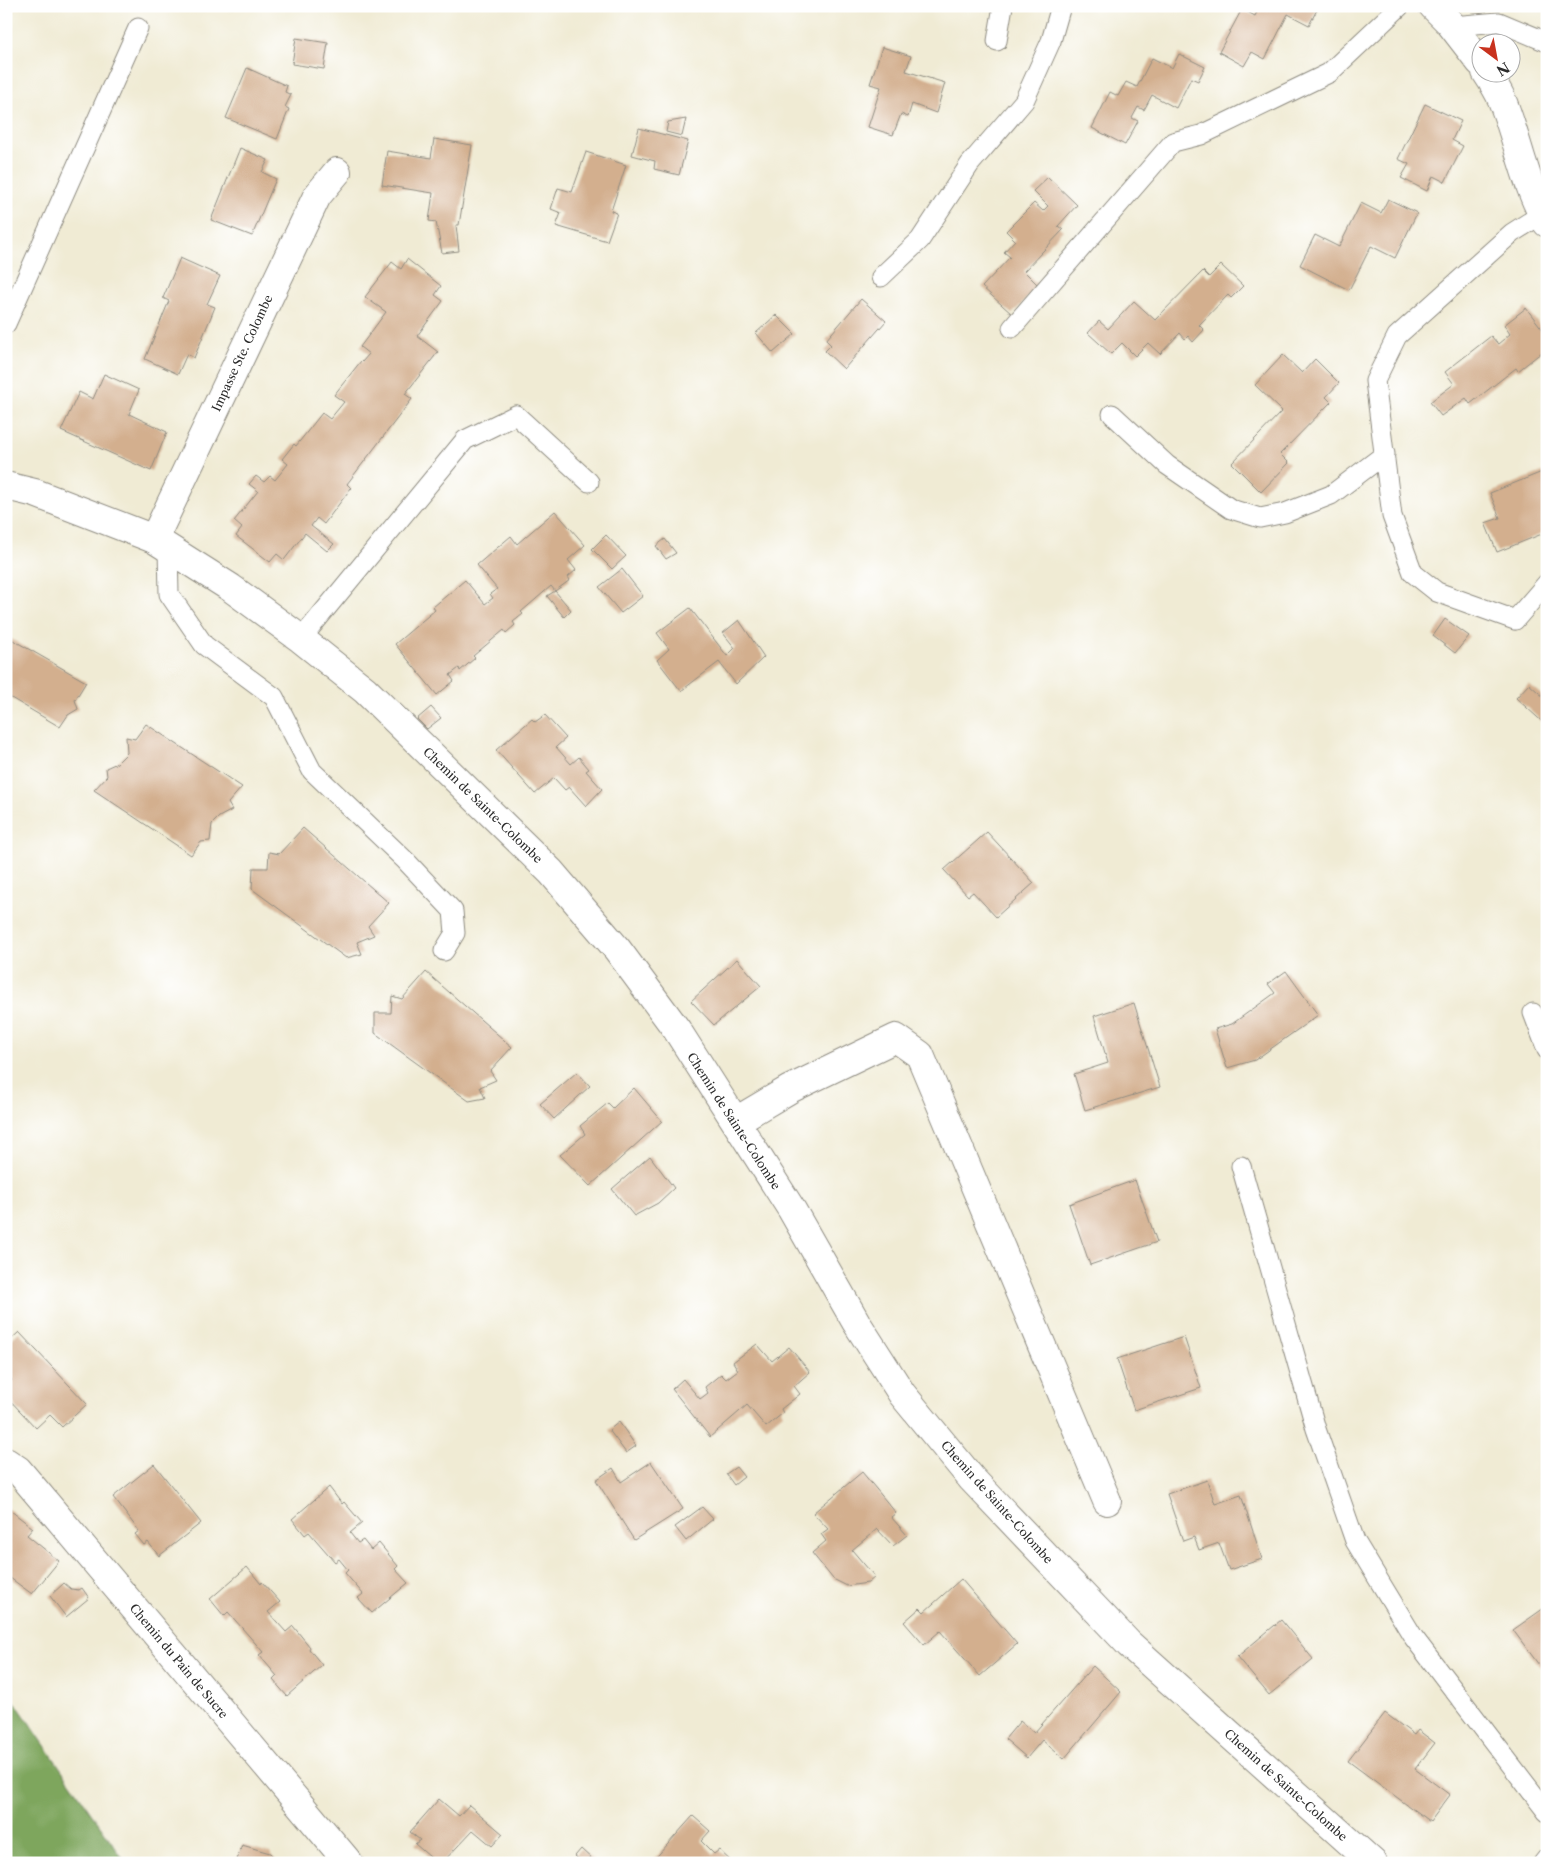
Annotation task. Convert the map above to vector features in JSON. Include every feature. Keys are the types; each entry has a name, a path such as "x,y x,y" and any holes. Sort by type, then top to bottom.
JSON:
{"street":[{"path":"1432,6 1452,26 1470,49"},
{"path":"1492,82 1501,97 1527,179 1544,218"},
{"name":"Impasse Ste. Colombe","path":"161,544 317,196 338,172"},
{"name":"Chemin de Sainte-Colombe","path":"6,486 34,493 161,544 231,588 301,639 365,690 551,872 622,956 677,1030 792,1210 856,1322 902,1394 972,1479 1129,1644 1373,1863"},
{"path":"736,1121 790,1089 896,1038 920,1055 1107,1501"},
{"name":"Chemin du Pain de Sucre","path":"6,1462 18,1470 349,1863"}],"lane":[{"path":"997,41 1003,6"},
{"path":"881,277 920,240 970,164 1024,102 1051,41 1061,6"},
{"path":"1012,328 1173,142 1200,135 1330,73 1400,6"},
{"path":"1452,26 1499,22 1547,42"},
{"path":"6,324 138,28"},
{"path":"1544,218 1512,233 1397,336 1376,381 1392,516 1413,573 1437,592 1515,620 1547,583"},
{"path":"1112,414 1166,465 1231,509 1260,518 1285,514 1331,495 1384,454"},
{"path":"301,639 465,440 516,415 589,482"},
{"path":"161,544 169,594 204,645 274,697 312,770 406,860 453,911 455,933 444,951"},
{"path":"1533,1013 1547,1050"},
{"path":"1241,1166 1316,1429 1356,1542 1414,1638 1547,1812"},
{"path":"1543,1863 1547,1858"}],"green space":[{"path":"6,1689 126,1863 6,1863"}],"building":[{"path":"1260,6 1319,6 1309,25 1288,14 1265,59 1252,52 1244,66 1219,52 1242,9 1255,16"},
{"path":"296,38 328,43 324,69 292,64"},
{"path":"882,47 911,56 906,71 945,83 936,113 912,104 908,117 901,114 893,135 868,127 881,87 870,84"},
{"path":"1179,54 1205,67 1198,81 1191,78 1176,108 1152,95 1144,110 1138,107 1132,118 1138,121 1125,145 1092,128 1110,92 1118,96 1126,82 1137,87 1152,58 1172,68"},
{"path":"247,68 287,86 285,92 291,95 285,107 289,109 277,139 226,118"},
{"path":"1425,104 1461,121 1452,140 1463,146 1445,182 1433,176 1427,191 1401,178 1409,164 1398,159"},
{"path":"686,119 682,136 666,132 668,122"},
{"path":"639,128 688,141 679,175 654,169 655,161 632,155"},
{"path":"434,139 472,145 459,225 456,225 459,251 442,253 436,222 429,221 433,193 382,185 387,151 431,158"},
{"path":"240,148 268,160 262,172 276,179 252,236 211,220"},
{"path":"586,152 626,165 611,211 617,213 607,241 556,226 561,213 551,209 558,188 572,192"},
{"path":"1048,177 1077,205 1058,226 1063,230 1024,271 1039,286 1012,314 982,287 1010,257 1004,252 1015,240 1006,231 1034,203 1043,211 1048,206 1033,191"},
{"path":"1388,199 1417,213 1395,258 1371,246 1349,290 1300,265 1315,235 1339,247 1361,203 1381,213"},
{"path":"180,258 220,276 207,304 215,307 194,358 187,354 178,374 145,359 169,301 163,298"},
{"path":"407,259 441,286 435,295 443,301 417,336 438,352 405,394 412,399 347,484 351,488 324,524 317,518 311,526 334,544 327,551 305,533 284,560 277,554 270,562 236,536 242,528 234,521 258,491 249,484 256,476 264,482 270,476 275,480 288,464 282,459 294,444 296,446 322,413 330,419 344,402 334,395 361,361 369,354 360,347 386,312 365,297 392,262 401,269"},
{"path":"1221,265 1243,286 1231,298 1228,295 1199,325 1204,330 1193,342 1188,336 1185,339 1180,333 1160,354 1148,343 1135,356 1122,343 1111,354 1088,333 1099,321 1108,329 1134,301 1155,320 1203,271 1209,277"},
{"path":"861,299 886,321 844,369 825,351 831,345 826,340"},
{"path":"1526,308 1547,335 1547,348 1518,371 1516,368 1470,404 1466,398 1441,416 1430,402 1454,384 1445,372 1491,336 1498,344 1510,334 1504,325"},
{"path":"776,315 795,334 773,353 756,333"},
{"path":"1283,355 1302,373 1315,359 1339,383 1326,397 1331,402 1280,454 1289,463 1261,492 1232,463 1282,411 1255,385"},
{"path":"104,374 139,390 129,414 167,432 151,471 61,431 79,392 93,399"},
{"path":"1547,470 1547,532 1497,552 1485,523 1500,518 1490,493"},
{"path":"555,511 585,545 568,560 576,570 568,577 570,580 555,591 551,586 521,612 523,614 513,622 515,625 506,633 504,630 473,656 475,658 460,671 459,668 450,675 454,681 437,695 395,644 435,610 433,607 465,580 485,604 493,598 490,594 497,589 477,565 511,536 517,544"},
{"path":"606,535 626,556 612,569 592,549"},
{"path":"665,539 676,553 666,559 656,546"},
{"path":"622,569 643,596 621,613 599,587"},
{"path":"555,591 571,610 564,617 547,596"},
{"path":"690,608 727,656 735,648 723,633 739,620 764,657 736,684 719,662 681,691 657,660 669,649 657,633"},
{"path":"1445,619 1469,636 1455,653 1433,636"},
{"path":"6,636 86,682 75,700 78,709 68,715 60,727 6,695"},
{"path":"1529,684 1547,700 1547,726 1516,698"},
{"path":"431,707 441,718 427,729 417,719"},
{"path":"545,715 566,738 556,747 571,764 579,757 589,769 586,771 602,789 586,806 569,787 565,790 554,778 535,794 496,750 532,719 535,722"},
{"path":"146,724 242,787 228,803 232,810 219,817 212,824 210,841 201,842 191,855 94,790 107,776 106,768 117,763 127,753 126,737 135,739"},
{"path":"303,828 389,903 368,926 374,935 357,942 362,954 346,958 252,889 253,868 268,868 269,852 279,854"},
{"path":"987,832 1034,883 996,917 973,892 968,896 944,870"},
{"path":"737,959 761,986 714,1025 691,1001"},
{"path":"1286,971 1318,1015 1255,1060 1227,1068 1215,1029 1232,1024 1275,993 1268,984"},
{"path":"426,972 512,1047 490,1071 496,1080 480,1087 485,1098 469,1101 375,1033 375,1013 391,1013 392,996 402,999"},
{"path":"1134,1003 1160,1087 1085,1110 1074,1074 1108,1063 1094,1016"},
{"path":"577,1072 590,1086 554,1119 540,1104"},
{"path":"634,1088 662,1121 590,1186 560,1155 585,1134 580,1126 608,1103 613,1108"},
{"path":"650,1156 674,1188 658,1203 634,1216 612,1189"},
{"path":"1135,1180 1157,1242 1090,1265 1069,1204"},
{"path":"19,1332 87,1404 62,1427 50,1415 36,1428 6,1396 6,1385 12,1380 6,1374 6,1344"},
{"path":"1184,1337 1201,1388 1134,1410 1117,1359"},
{"path":"757,1344 772,1361 789,1347 810,1372 794,1386 800,1394 781,1409 783,1413 766,1427 747,1405 710,1437 672,1389 683,1379 700,1399 708,1393 705,1387 721,1374 726,1379 738,1370 733,1362"},
{"path":"619,1422 636,1446 626,1453 609,1430"},
{"path":"651,1462 683,1509 634,1540 596,1480 613,1468 621,1482"},
{"path":"154,1464 201,1523 159,1556 148,1542 144,1545 135,1534 139,1531 113,1497"},
{"path":"736,1467 744,1477 734,1485 726,1474"},
{"path":"862,1472 896,1513 891,1517 907,1535 893,1546 877,1529 852,1550 875,1577 868,1583 847,1586 833,1579 812,1553 826,1541 821,1534 828,1529 813,1513"},
{"path":"1207,1480 1215,1504 1241,1495 1262,1559 1229,1570 1219,1543 1199,1550 1194,1537 1183,1541 1167,1494"},
{"path":"329,1487 342,1504 344,1502 362,1523 350,1533 358,1543 363,1540 371,1550 379,1543 398,1566 395,1569 408,1583 372,1613 358,1598 363,1594 345,1573 348,1570 339,1559 335,1562 309,1532 305,1535 292,1519"},
{"path":"6,1507 33,1528 27,1535 59,1561 32,1594 6,1575"},
{"path":"702,1507 713,1519 686,1541 675,1527"},
{"path":"247,1567 280,1602 268,1612 286,1632 293,1626 322,1665 287,1696 273,1680 277,1676 259,1655 263,1652 228,1612 224,1616 210,1599"},
{"path":"961,1579 1017,1644 980,1676 940,1631 924,1645 904,1622 920,1608 924,1612"},
{"path":"64,1583 71,1589 79,1590 82,1588 89,1598 66,1617 50,1596"},
{"path":"1547,1606 1547,1666 1542,1669 1513,1630"},
{"path":"1281,1620 1313,1659 1269,1695 1237,1657"},
{"path":"1093,1666 1121,1692 1064,1759 1042,1740 1027,1758 1005,1739 1020,1721 1034,1733"},
{"path":"1385,1713 1414,1735 1418,1730 1435,1743 1415,1769 1450,1795 1430,1822 1348,1761"},
{"path":"439,1799 459,1816 469,1805 503,1834 492,1846 473,1830 442,1863 437,1863 415,1844 420,1840 410,1832"},
{"path":"693,1816 710,1831 701,1841 714,1854 719,1850 733,1863 651,1863"},
{"path":"242,1845 270,1853 279,1863 236,1863"},
{"path":"581,1849 594,1861 592,1863 583,1863 575,1856"}]}
